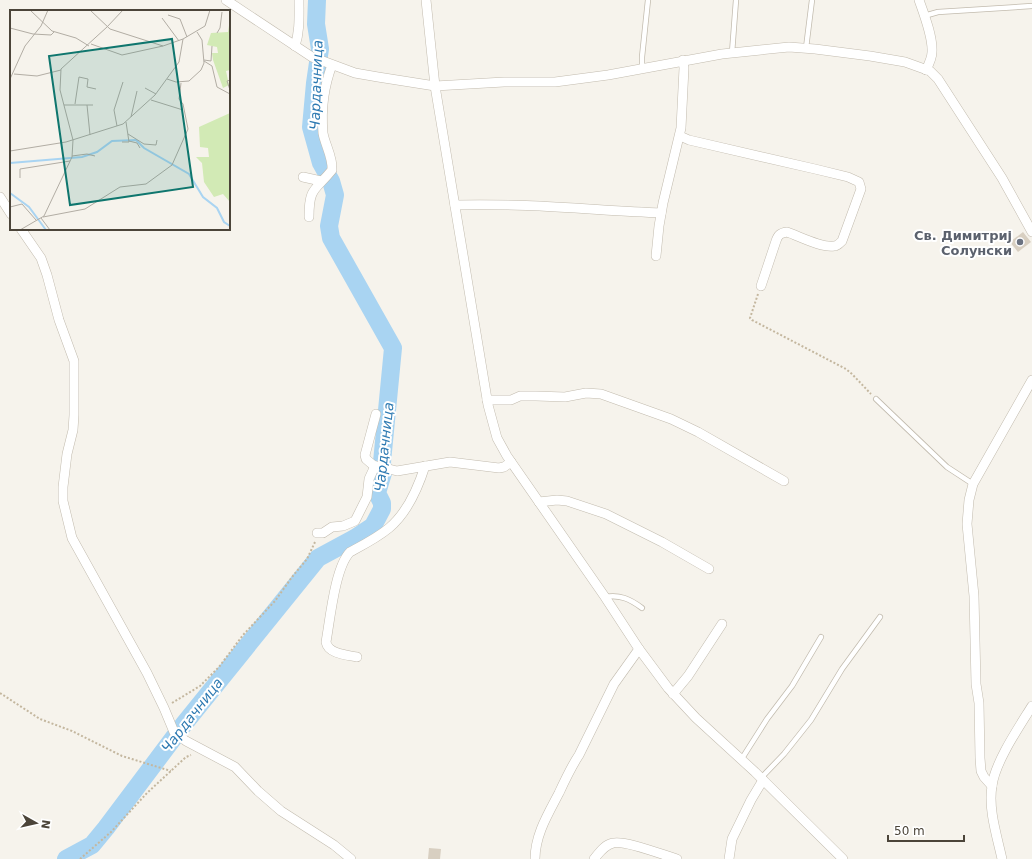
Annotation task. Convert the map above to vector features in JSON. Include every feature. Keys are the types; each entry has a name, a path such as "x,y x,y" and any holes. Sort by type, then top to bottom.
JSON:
{"street":[{"path":"226,0 312,57 356,72 435,86 504,82 555,82 683,60 788,47 870,56 905,62 926,70 938,79 1002,178 1032,232"},
{"path":"295,46 298,37 299,0"},
{"path":"426,0 435,86 487,400 497,438 511,462 605,597 639,649 673,694 696,718 762,779 843,859"},
{"path":"919,0 933,51 926,70"},
{"path":"656,256 661,213 667,182 680,136 683,60"},
{"path":"310,217 312,192 332,170 323,133 327,63"},
{"path":"680,136 689,140 722,146 860,182 861,190 842,241 835,246 825,246 787,232 778,235 760,286"},
{"path":"303,177 325,177"},
{"path":"0,197 10,212"},
{"path":"455,205 517,204 548,208 661,213"},
{"path":"22,230 41,258 59,320 74,361 73,430 67,454 62,501 72,538 147,673 177,735 235,767 258,791 281,811 334,844 352,859"},
{"path":"992,786 984,778 981,771 979,703 976,684 974,596 967,524 969,500 973,484 996,446 1032,380"},
{"path":"487,400 511,400 520,396 565,397 586,392 601,394 671,419 698,432 784,481"},
{"path":"376,414 365,455 369,463 380,467 397,470 450,462 499,468 504,467 511,462"},
{"path":"357,657 336,653 328,648 326,642 337,582 342,566 346,556 350,552 374,539 397,520 417,489 425,466"},
{"path":"317,533 324,533 332,527 343,526 355,521 367,497 369,478 380,467"},
{"path":"539,502 557,500 606,514 662,542 709,569"},
{"path":"673,694 688,676 722,624"},
{"path":"535,859 543,824 614,684 639,649"},
{"path":"1002,859 991,804 992,786 997,768 1032,706"},
{"path":"729,859 732,839 762,779"},
{"path":"594,859 602,849 613,842 628,844 677,859"}],"lane":[{"path":"642,67 648,0"},
{"path":"732,53 736,0"},
{"path":"806,48 812,0"},
{"path":"924,16 944,11 1032,6"},
{"path":"876,399 947,467 973,484"},
{"path":"605,597 612,596 625,598 642,608"},
{"path":"762,779 811,720 842,669 880,617"},
{"path":"741,760 767,719 792,686 821,637"}],"path":[{"path":"760,286 751,312 750,318 752,320 846,369 876,399"},
{"path":"164,708 200,686 219,667 243,636 275,601 304,563 312,549 317,533"},
{"path":"0,693 40,719 72,731 122,756 171,771"},
{"path":"80,859 111,832 147,793 186,756 204,751"}],"building":[{"name":"Св. Димитриј Солунски","path":"1023,232 1031,242 1018,252 1010,242"},
{"path":"429,848 441,849 440,859 428,859"}],"waterway":[{"name":"Чардачница","path":"66,859 92,845 184,724 318,558 355,538 373,526 382,509 382,503 377,493 383,473 382,462 393,348 331,238 329,226 335,195 331,181 321,163 311,127 320,49 316,24 317,0"}],"place":[{"name":"Св. Димитриј Солунски","path":"1020,242"}]}
